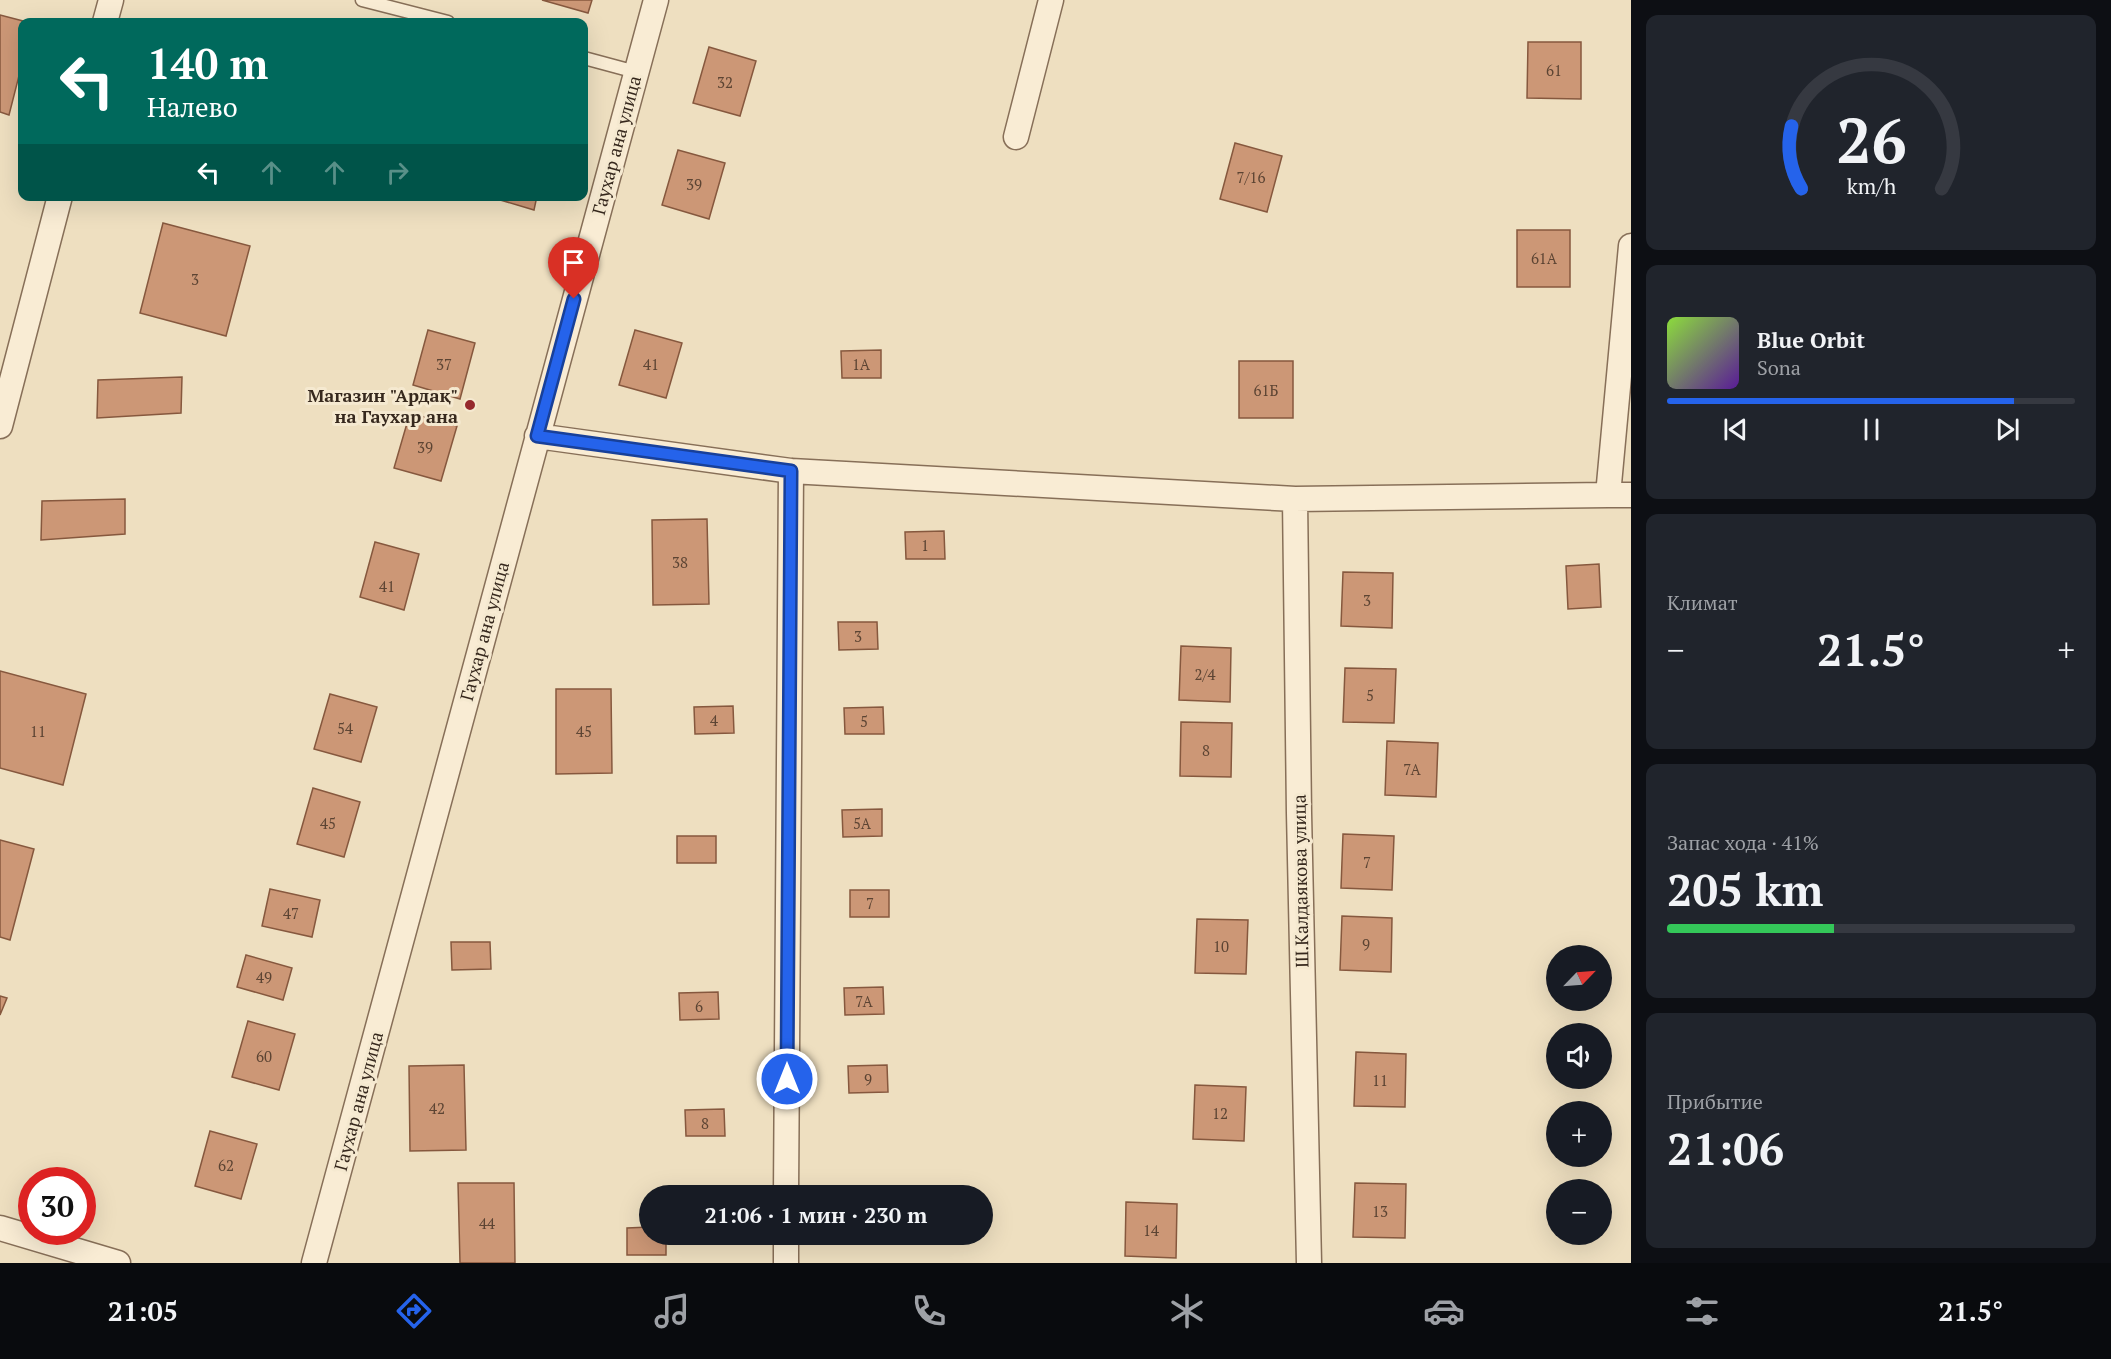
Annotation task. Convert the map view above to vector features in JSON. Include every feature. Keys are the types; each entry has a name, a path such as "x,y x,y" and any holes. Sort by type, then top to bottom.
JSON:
{"street":[{"path":"106,18 111,0"},
{"name":"Гаухар ана улица","path":"314,1263 656,0"},
{"path":"1016,137 1051,0"},
{"path":"0,426 59,201"},
{"path":"537,436 791,471 1295,499 1619,495 1631,246"},
{"path":"786,1185 791,471"},
{"name":"Ш.Калдаякова улица","path":"1295,499 1309,1263"},
{"path":"0,1228 118,1263"},
{"path":"786,1245 786,1263"}],"lane":[{"path":"362,0 432,18"},
{"path":"588,59 636,72"}],"building":[{"path":"542,0 592,0 588,13"},
{"path":"0,15 18,20 18,80 9,115 0,112"},
{"path":"1528,42 1581,42 1581,99 1527,98"},
{"path":"709,47 756,61 740,116 693,103"},
{"path":"1235,143 1282,156 1267,212 1220,199"},
{"path":"678,150 725,163 709,219 662,205"},
{"path":"504,201 536,201 534,210"},
{"path":"163,223 250,246 226,336 140,313"},
{"path":"1517,230 1570,230 1570,287 1517,287"},
{"path":"428,330 475,343 460,399 413,385"},
{"path":"635,330 682,343 666,398 619,385"},
{"path":"881,350 881,378 842,378 841,351"},
{"path":"1239,361 1293,361 1293,418 1239,418"},
{"path":"182,377 181,413 97,418 98,380"},
{"path":"410,413 457,426 441,481 394,468"},
{"path":"125,499 125,534 41,540 42,501"},
{"path":"707,519 709,604 653,605 652,520"},
{"path":"944,531 945,559 906,559 905,532"},
{"path":"375,542 419,554 404,610 360,597"},
{"path":"1599,564 1601,607 1568,609 1566,566"},
{"path":"1343,572 1393,573 1392,628 1341,626"},
{"path":"838,622 877,622 878,649 839,650"},
{"path":"1181,646 1231,648 1230,702 1179,700"},
{"path":"1345,668 1396,669 1394,723 1343,722"},
{"path":"0,671 86,694 63,785 0,768"},
{"path":"556,689 611,689 612,773 556,774"},
{"path":"330,694 377,707 361,762 314,749"},
{"path":"733,706 734,733 695,734 694,707"},
{"path":"883,707 884,734 845,734 844,708"},
{"path":"1181,722 1232,723 1231,777 1180,776"},
{"path":"1387,741 1438,743 1436,797 1385,795"},
{"path":"313,788 360,802 344,857 297,844"},
{"path":"882,809 882,836 843,837 842,810"},
{"path":"1343,834 1394,836 1392,890 1341,888"},
{"path":"677,836 716,836 716,863 677,863"},
{"path":"0,840 34,849 10,940 0,937"},
{"path":"270,889 320,900 312,937 262,926"},
{"path":"850,890 889,890 889,917 850,917"},
{"path":"1342,916 1392,918 1391,972 1340,970"},
{"path":"1197,919 1248,920 1246,974 1195,973"},
{"path":"451,942 490,942 491,969 452,970"},
{"path":"246,955 292,968 283,1000 237,987"},
{"path":"883,987 884,1014 845,1015 844,988"},
{"path":"718,992 719,1019 680,1020 679,993"},
{"path":"0,996 7,998 0,1015"},
{"path":"248,1021 295,1034 279,1090 232,1077"},
{"path":"1356,1052 1406,1054 1405,1107 1354,1106"},
{"path":"464,1065 466,1150 410,1151 409,1066"},
{"path":"887,1065 888,1092 849,1093 848,1066"},
{"path":"1195,1085 1246,1087 1244,1141 1193,1139"},
{"path":"724,1109 725,1136 686,1136 685,1110"},
{"path":"210,1131 257,1144 241,1199 195,1186"},
{"path":"458,1183 514,1183 515,1263 460,1263"},
{"path":"1355,1183 1406,1184 1405,1238 1353,1237"},
{"path":"1126,1202 1177,1204 1176,1258 1125,1256"},
{"path":"639,1227 639,1245 666,1245 666,1255 627,1255 627,1228"}],"place":[{"name":"Магазин \"Ардақ\" на Гаухар ана","path":"470,405"}],"route":[{"path":"574,299 537,436 791,471 787,1079"}]}
